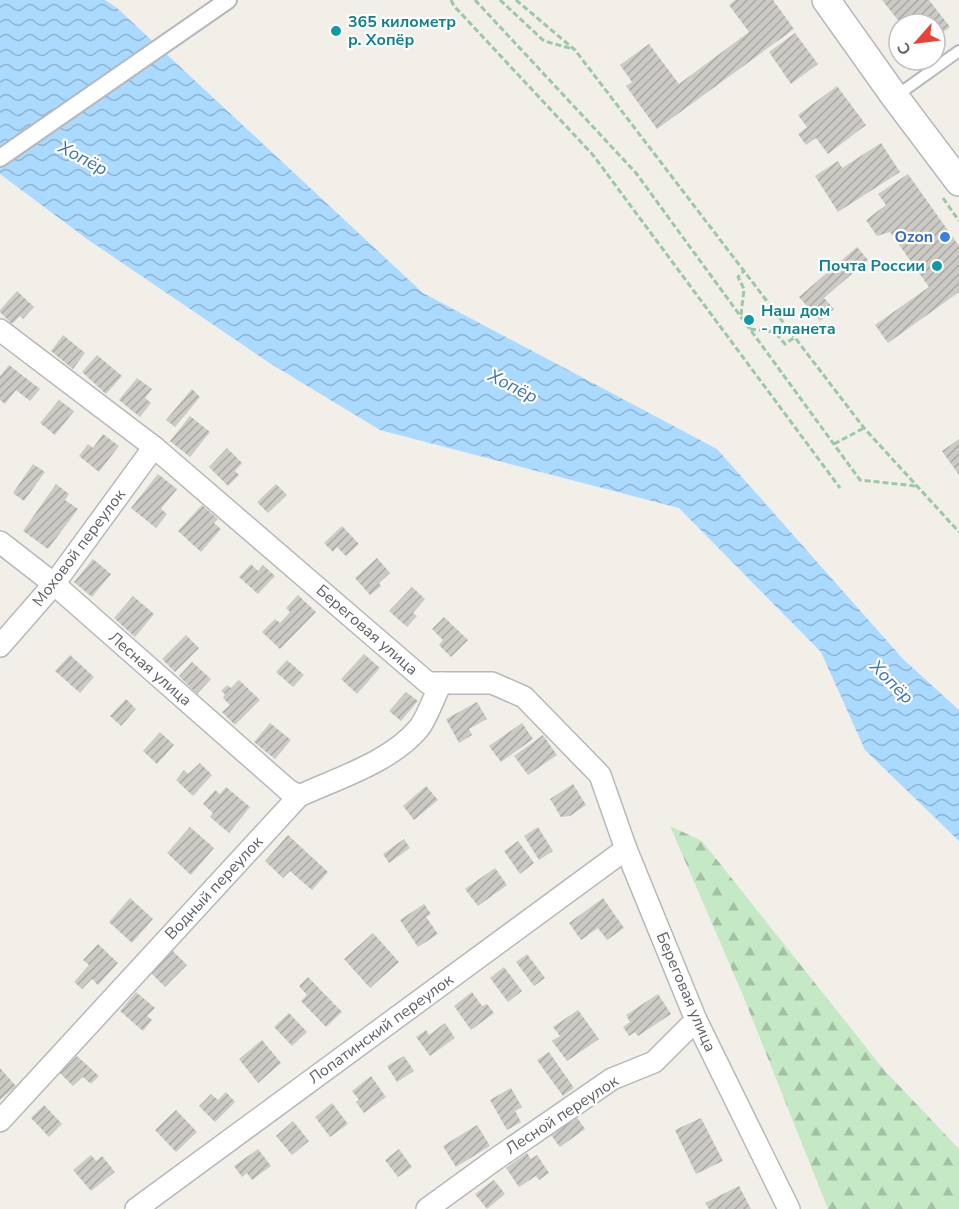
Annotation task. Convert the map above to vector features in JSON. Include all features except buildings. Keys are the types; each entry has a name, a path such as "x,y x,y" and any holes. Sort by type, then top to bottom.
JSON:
{"street":[{"path":"0,158 228,0"},
{"path":"826,0 959,182"},
{"name":"Береговая улица","path":"0,330 154,447 428,683 492,683 524,697 600,775 626,849 696,1020 789,1209"},
{"name":"Моховой переулок","path":"0,646 54,584 154,447"},
{"name":"Лесная улица","path":"0,542 54,584 288,790 299,796"},
{"name":"Водный переулок","path":"0,1121 299,796 394,752 420,727 441,683"},
{"name":"Лопатинский переулок","path":"136,1209 626,849"},
{"name":"Лесной переулок","path":"427,1209 612,1079 654,1062 696,1020"}],"lane":[{"path":"895,97 959,51"}],"path":[{"path":"451,0 454,6 593,155 840,488"},
{"path":"475,0 636,173 860,480 917,486"},
{"path":"500,0 544,41 574,50"},
{"path":"516,0 574,50 864,428 959,532"},
{"path":"741,317 744,289 738,277 744,271"},
{"path":"750,329 775,332 785,344 795,337"},
{"path":"834,444 864,428"}],"green space":[{"path":"670,826 702,841 884,1070 959,1149 959,1209 828,1209 742,993"}],"water":[{"name":"Хопёр","path":"0,0 105,0 117,8 423,293 717,449 903,659 959,710 959,841 865,750 821,652 679,508 380,430 268,362 87,239 0,174"}],"place":[{"name":"365 километр р. Хопёр","path":"336,31"},
{"name":"Ozon","path":"945,237"},
{"name":"Почта России","path":"937,266"},
{"name":"Наш дом - планета","path":"749,320"}]}
